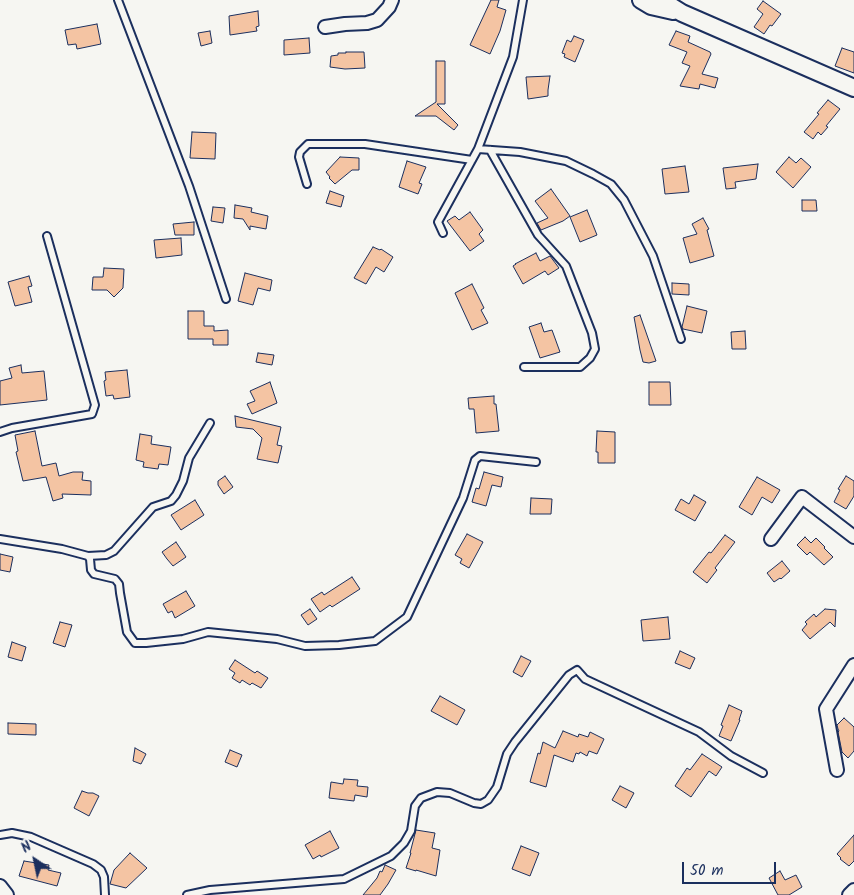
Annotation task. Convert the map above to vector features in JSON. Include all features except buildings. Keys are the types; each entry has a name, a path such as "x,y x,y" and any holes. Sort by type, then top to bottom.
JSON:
{"street":[{"path":"325,27 345,24 366,24 378,20 392,0"},
{"path":"641,0 651,6 682,13"},
{"path":"661,0 682,13 854,88"},
{"path":"771,539 802,497 854,537"},
{"path":"837,770 826,709 854,665"},
{"path":"0,886 7,895"},
{"path":"849,895 854,890"}],"lane":[{"path":"118,0 190,186 226,299"},
{"path":"443,233 438,222 478,149 513,58 523,0"},
{"path":"307,184 299,157 300,152 308,144 365,144 472,160"},
{"path":"478,149 520,152 566,161 611,184 624,200 653,256 681,339"},
{"path":"490,150 538,235 566,266 592,334 595,349 590,358 580,367 524,367"},
{"path":"0,432 12,428 92,414 95,405 47,236"},
{"path":"0,539 62,549 88,556 106,555 114,551 153,507 171,501 176,495 183,480 189,458 210,424"},
{"path":"88,556 91,570 94,574 115,579 119,584 127,632 135,642 146,643 183,639 208,632 277,639 305,646 375,641 407,617 463,498 474,460 480,456 536,462"},
{"path":"187,895 210,890 344,878 391,856 404,843 411,831 415,806 421,798 437,792 450,792 474,803 481,804 488,800 497,787 507,754 511,748 569,675 577,670 585,678 699,732 731,756 763,773"},
{"path":"0,834 12,833 32,837 93,864 101,870 104,877 105,895"}]}
